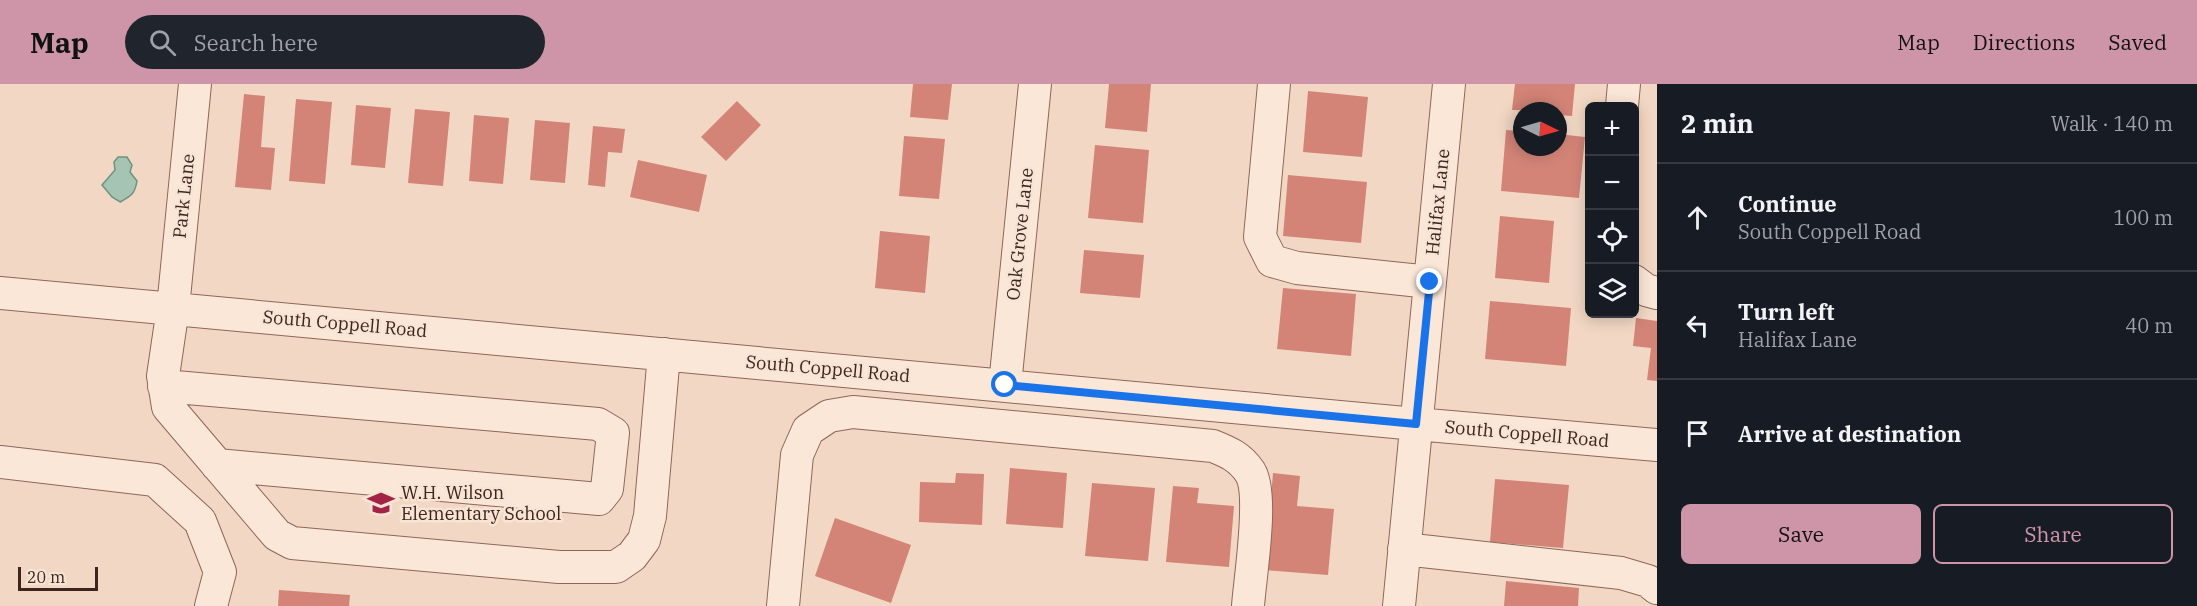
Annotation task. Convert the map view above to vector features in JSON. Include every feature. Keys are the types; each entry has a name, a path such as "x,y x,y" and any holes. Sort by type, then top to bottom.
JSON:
{"street":[{"name":"Park Lane","path":"164,386 163,376 173,308 195,84"},
{"name":"Oak Grove Lane","path":"1005,385 1035,84"},
{"path":"1274,84 1260,237 1272,261 1297,268 1430,282"},
{"name":"Halifax Lane","path":"1398,606 1449,84"},
{"path":"1622,102 1624,84"},
{"path":"1639,284 1646,290 1657,293"},
{"name":"South Coppell Road","path":"0,293 1657,445"},
{"path":"217,465 599,499 607,489 613,433 598,424 164,386 168,407 217,465 277,535 292,543 559,567 616,567 632,556 644,540 650,516 664,354"},
{"path":"783,606 797,455 808,430 829,417 853,412 1213,446 1237,456 1251,474 1257,497 1248,606"},
{"path":"0,462 155,480 200,521 220,572 211,606"},
{"path":"1404,549 1621,573 1648,581 1657,588"}],"shaded area":[{"path":"118,157 127,157 132,165 130,172 137,181 132,194 120,202 112,197 102,185 115,170 114,162"}],"building":[{"path":"913,84 952,84 948,120 910,117"},
{"path":"1109,84 1151,84 1147,132 1105,128"},
{"path":"1515,84 1575,84 1572,116 1567,116 1567,102 1513,102 1512,110"},
{"path":"1308,91 1368,97 1362,157 1303,152"},
{"path":"244,94 265,96 261,147 275,148 271,190 235,187"},
{"path":"296,99 332,102 325,184 289,181"},
{"path":"737,101 761,125 726,161 701,137"},
{"path":"356,105 391,108 385,168 351,165"},
{"path":"415,109 450,112 443,186 408,183"},
{"path":"474,115 509,118 503,184 469,181"},
{"path":"535,120 570,123 565,183 530,180"},
{"path":"593,126 625,129 622,153 608,152 605,187 588,185"},
{"path":"1506,130 1513,130 1513,156 1567,156 1567,135 1585,137 1579,198 1501,191"},
{"path":"904,136 945,139 939,199 899,196"},
{"path":"1095,145 1149,150 1143,223 1088,218"},
{"path":"638,160 707,175 699,212 630,197"},
{"path":"1288,175 1367,182 1361,243 1283,236"},
{"path":"1500,216 1554,221 1549,283 1495,278"},
{"path":"880,231 930,236 925,293 875,288"},
{"path":"1084,250 1144,255 1140,298 1080,293"},
{"path":"1283,288 1356,294 1351,356 1277,349"},
{"path":"1490,301 1571,308 1566,366 1485,359"},
{"path":"1636,318 1657,321 1657,381 1647,380 1651,348 1633,346"},
{"path":"1010,468 1067,473 1063,528 1006,524"},
{"path":"956,473 984,474 982,525 919,522 920,482 955,483"},
{"path":"1273,473 1300,476 1297,506 1334,509 1328,575 1265,570"},
{"path":"1495,479 1569,485 1563,548 1490,542"},
{"path":"1092,483 1155,488 1148,561 1085,556"},
{"path":"1173,486 1199,488 1197,503 1234,506 1229,567 1166,562"},
{"path":"835,518 911,545 891,603 815,576"},
{"path":"1506,581 1579,588 1578,606 1504,606"},
{"path":"279,590 350,595 349,606 278,606"}],"place":[{"name":"W.H. Wilson Elementary School","path":"381,503"}],"route":[{"path":"1005,385 1416,424 1430,282"}]}
